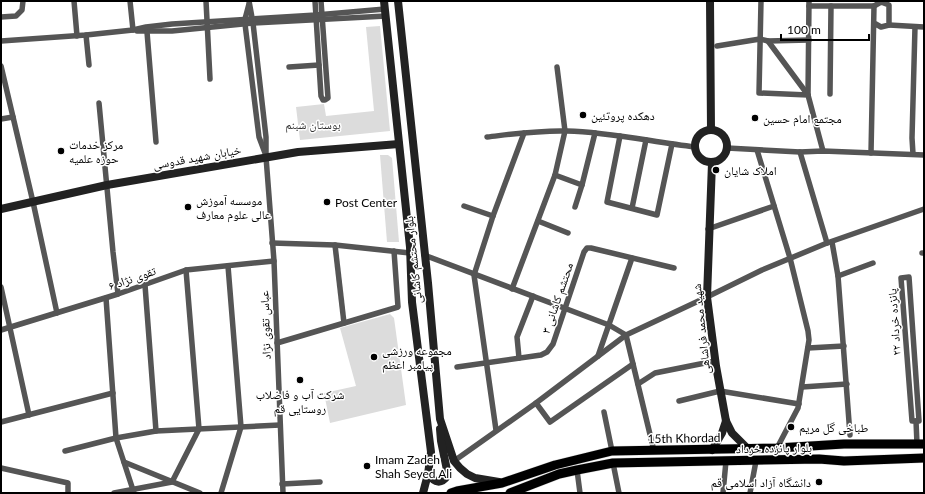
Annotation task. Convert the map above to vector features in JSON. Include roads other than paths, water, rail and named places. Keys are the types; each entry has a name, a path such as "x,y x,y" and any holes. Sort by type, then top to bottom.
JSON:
{"main road":[{"name":"بلوار محتشم کاشانی","path":"398,1 428,283 440,419 454,460 460,468 475,478 502,483"},
{"path":"710,1 711,130"},
{"name":"بلوار محتشم کاشانی","path":"385,9 410,253 412,302 431,452 428,474 423,493"},
{"path":"711,130 718,131 723,135 727,148 726,153 722,158 712,163 706,162 700,158 696,153 695,147 699,135 705,131 711,130"},
{"name":"خیابان شهید قدوسی","path":"1,209 107,185 266,157 298,152 399,144"},
{"name":"شهید محمد فراشاهی","path":"712,163 708,229 707,297 715,361 726,421"},
{"path":"428,474 437,482 445,480 448,475 441,441 440,419"},
{"path":"726,421 732,433 748,449"},
{"path":"712,450 722,433 726,421"},
{"path":"844,444 848,446 850,454 844,461"},
{"name":"15th Khordad","path":"451,493 457,490 502,483 555,465 612,451 748,449 844,444 920,444"},
{"path":"864,444 858,451 859,455 866,460"},
{"name":"بلوار پانزده خرداد","path":"510,493 559,474 613,463 819,459 844,461 924,458"}],"street":[{"path":"1,17 16,16 22,10 24,1"},
{"path":"74,1 77,36"},
{"path":"130,1 133,30"},
{"path":"206,1 210,79"},
{"path":"315,1 319,17 328,98 325,100 323,100 322,96 319,65 319,17 321,1"},
{"path":"761,1 759,93 808,95"},
{"path":"249,2 253,20 266,137 266,157"},
{"path":"249,2 245,21 259,137 266,157"},
{"path":"823,151 808,95 809,3 831,6 847,4 874,6 881,2 889,3 889,25"},
{"path":"830,94 831,6"},
{"path":"871,153 874,6"},
{"path":"133,30 147,32 253,20 319,17 385,9"},
{"path":"874,23 881,27 889,25 924,27"},
{"path":"1,41 77,36 133,30 146,27 207,25"},
{"path":"913,154 912,138 915,27"},
{"path":"147,32 156,142"},
{"path":"86,35 89,65"},
{"path":"716,46 760,40 809,40"},
{"path":"768,41 808,95"},
{"path":"288,67 319,65"},
{"path":"1,66 33,202 56,313"},
{"path":"512,289 555,175 565,131 557,67"},
{"path":"99,103 112,252 118,294"},
{"path":"1,119 13,117"},
{"path":"487,137 565,131 620,136 695,147"},
{"path":"496,430 474,274 493,216 524,133"},
{"path":"574,207 582,185 595,133"},
{"path":"620,136 607,202 657,215 672,144"},
{"path":"632,208 646,140"},
{"path":"727,148 800,152 823,151 924,155"},
{"path":"757,150 790,258 809,340 798,408 778,448"},
{"path":"800,152 830,242 838,276 850,435"},
{"name":"عباس تقوی نژاد","path":"266,157 274,261 283,493"},
{"path":"555,175 582,185"},
{"path":"464,206 493,216"},
{"path":"708,229 774,206"},
{"path":"454,460 536,403 626,335 790,258 830,242 924,209"},
{"path":"538,221 568,233"},
{"path":"272,243 335,245 410,253"},
{"path":"335,245 344,323"},
{"name":"محتشم کاشانی ۳","path":"457,367 541,355 547,352 553,344 584,252 587,248 674,268"},
{"path":"277,343 398,307 394,251"},
{"path":"424,255 609,325 626,335 654,450"},
{"path":"597,357 632,258"},
{"name":"تقوی نژاد ۶","path":"1,330 146,286 186,270 274,261"},
{"path":"838,276 873,263"},
{"path":"221,493 241,427 228,266"},
{"path":"114,493 134,491 172,482 199,429 186,270"},
{"name":"پانزده خرداد ۲۲","path":"909,276 914,331 919,421 916,421 912,421 901,278 909,276"},
{"path":"146,286 156,431"},
{"path":"1,288 29,415"},
{"path":"520,358 516,337 533,296"},
{"path":"106,298 116,438 134,491"},
{"path":"905,332 914,331"},
{"path":"906,343 914,343"},
{"path":"808,348 844,346"},
{"path":"638,384 655,373 715,361"},
{"path":"536,403 550,422 634,364"},
{"path":"802,388 847,384"},
{"path":"679,401 720,391 799,404"},
{"path":"1,422 113,394"},
{"path":"604,412 612,451"},
{"name":"پانزده خرداد ۲۲","path":"916,421 920,444"},
{"path":"65,451 116,438 156,431 280,425"},
{"path":"750,493 756,460"},
{"path":"723,493 726,461"},
{"path":"124,462 200,493"},
{"path":"613,463 619,493"},
{"path":"1,468 68,483 68,493"},
{"path":"577,470 580,493"},
{"path":"282,484 320,482"}],"place":[{"name":"دهکده پروتئین","path":"583,115"},
{"name":"مجتمع امام حسین","path":"755,118"},
{"name":"مرکز خدمات حوزه علمیه","path":"61,151"},
{"name":"املاک شایان","path":"716,170"},
{"name":"Post Center","path":"327,202"},
{"name":"موسسه آموزش عالی علوم معارف","path":"188,207"},
{"name":"مجموعه ورزشی پیامبر اعظم","path":"374,357"},
{"name":"شرکت آب و فاضلاب روستایی قم","path":"300,380"},
{"name":"طباخی گل مریم","path":"791,427"},
{"name":"Imam Zadeh Shah Seyed Ali","path":"367,466"},
{"name":"دانشگاه آزاد اسلامی قم","path":"819,482"}],"park label":[{"name":"بوستان شبنم","path":"313,124"}]}
